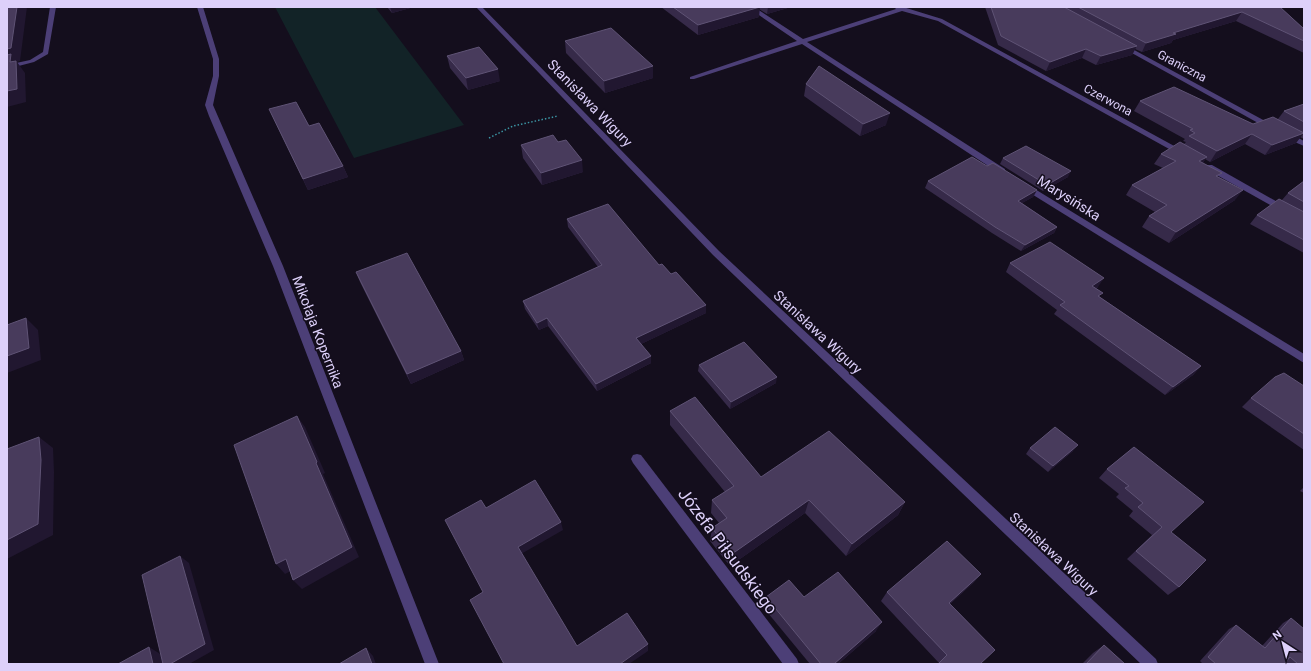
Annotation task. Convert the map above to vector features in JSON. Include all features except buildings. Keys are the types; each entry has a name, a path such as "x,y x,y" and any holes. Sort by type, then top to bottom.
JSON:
{"street":[{"path":"7,67 32,61 46,53 53,7"},
{"name":"Mikołaja Kopernika","path":"200,7 216,59 216,76 210,105 213,116 278,266 432,664"},
{"name":"Stanisława Wigury","path":"479,7 721,259 1151,664"},
{"path":"750,7 915,116 1007,174"},
{"path":"692,78 899,8"},
{"name":"Czerwona","path":"899,8 940,20 1190,157"},
{"name":"Graniczna","path":"1119,44 1304,144"},
{"path":"1204,164 1304,221"},
{"name":"Marysińska","path":"1020,183 1304,359"},
{"name":"Józefa Piłsudskiego","path":"637,459 792,664"}],"path":[{"path":"489,138 513,126 545,118 581,113"}],"shaded area":[{"path":"275,7 375,7 464,125 354,158"}]}
